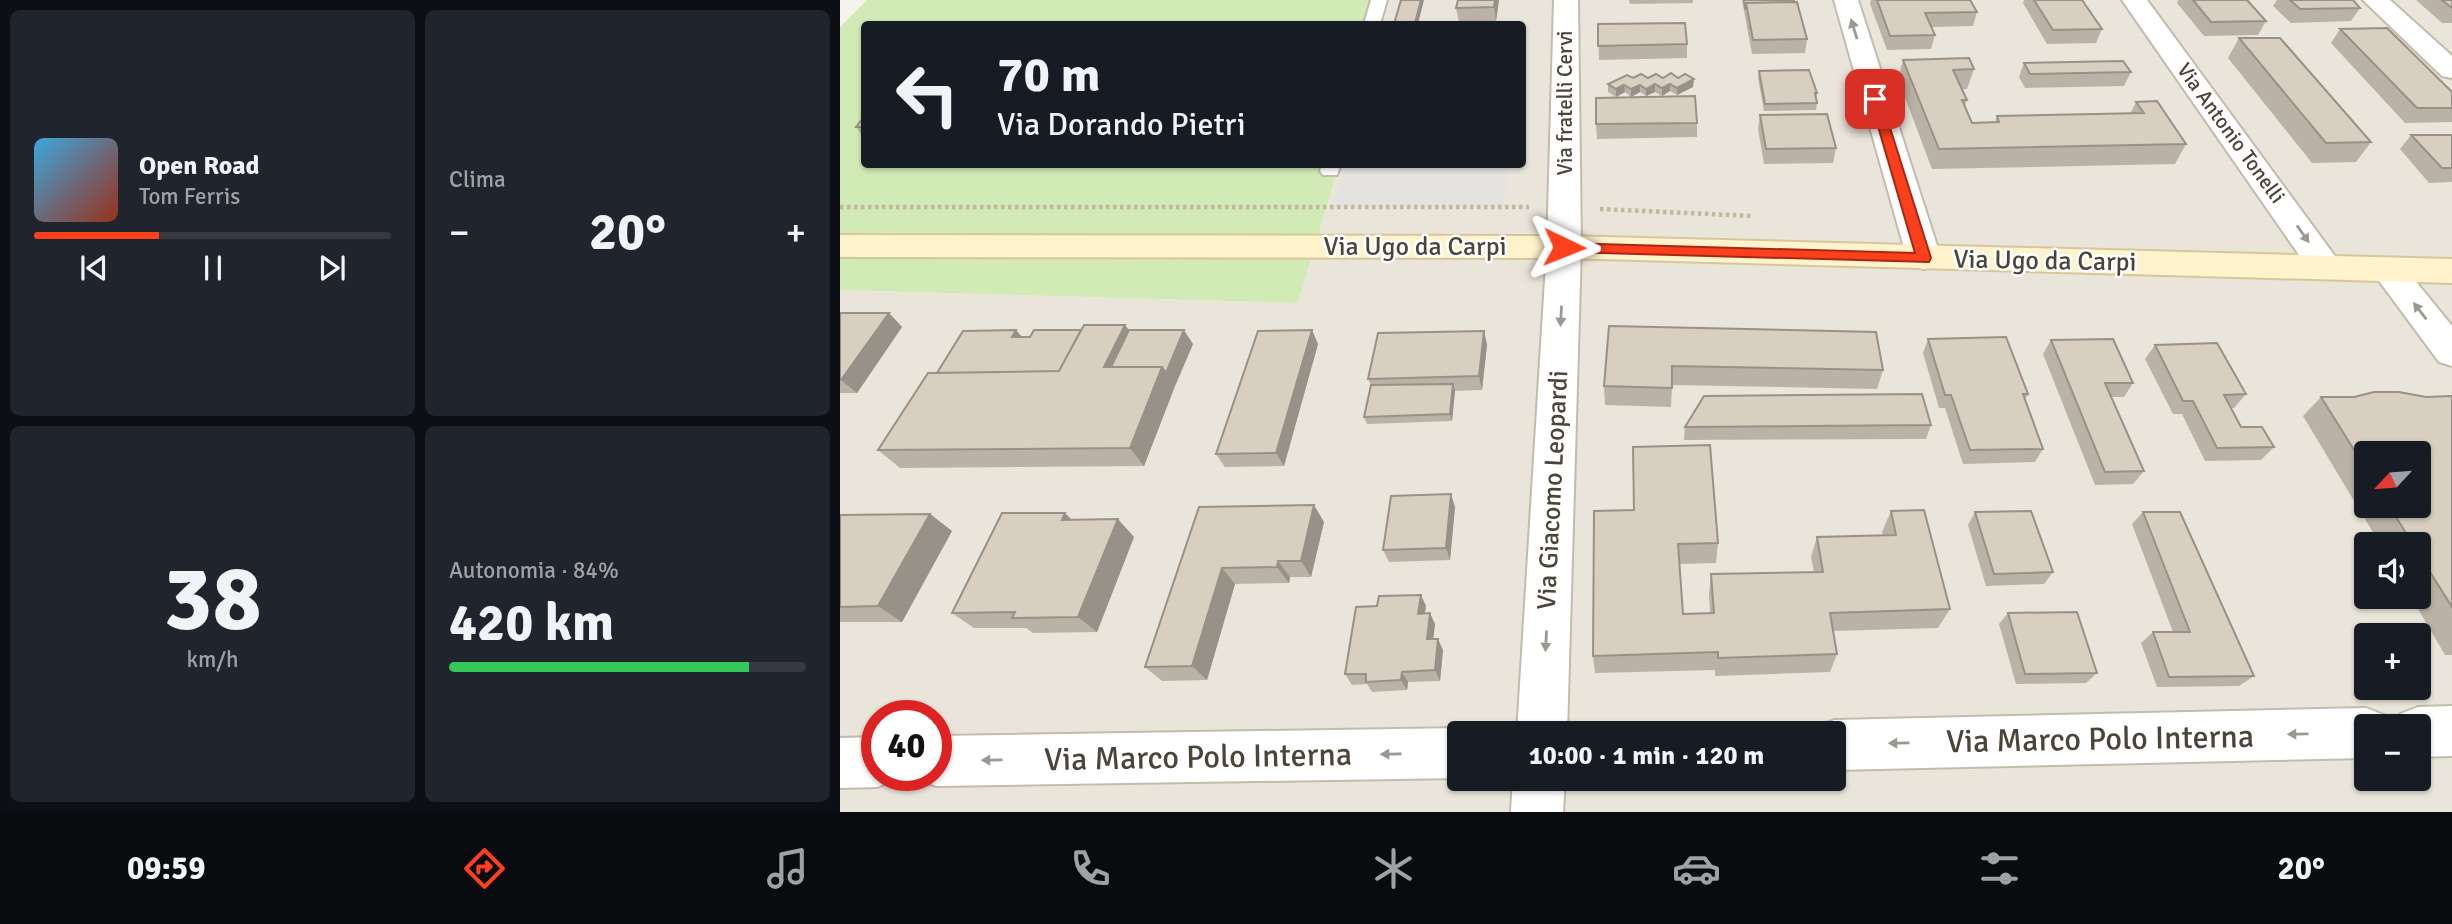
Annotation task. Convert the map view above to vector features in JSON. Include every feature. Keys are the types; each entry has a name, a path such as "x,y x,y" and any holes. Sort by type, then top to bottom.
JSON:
{"street":[{"name":"Via fratelli Cervi","path":"1564,247 1566,0"},
{"path":"1846,0 1924,258"},
{"name":"Via Antonio Tonelli","path":"2134,0 2325,267"},
{"path":"2375,0 2452,71"},
{"name":"Via Ugo da Carpi","path":"843,250 1564,247 2452,271"},
{"name":"Via Giacomo Leopardi","path":"1543,721 1564,247"},
{"path":"2388,270 2452,352"},
{"path":"2431,732 2452,731"},
{"name":"Via Marco Polo Interna","path":"1846,745 2354,733"},
{"name":"Via Marco Polo Interna","path":"952,761 1447,752"},
{"path":"840,763 861,762"},
{"path":"1537,812 1538,791"}],"lane":[{"path":"1373,21 1378,0"}],"shaded area":[{"path":"1389,0 2452,0 2452,812 840,812 840,290 1298,303 1338,168 1526,168 1526,21 1382,21"},
{"path":"1345,168 1510,168 1504,206 1333,207"}],"green space":[{"path":"867,0 1389,0 1382,21 861,21 861,168 1338,168 1298,303 840,290 840,27"}],"building":[{"path":"1401,0 1421,0 1416,21 1395,21"},
{"path":"1458,0 1495,0 1494,7 1456,8"},
{"path":"1744,0 1794,2 1746,3 1745,9"},
{"path":"1877,0 1970,0 1977,12 1925,13 1935,35 1890,36"},
{"path":"2034,0 2082,0 2102,29 2053,30"},
{"path":"2193,0 2247,0 2266,21 2211,22"},
{"path":"2290,0 2353,0 2360,8 2300,9"},
{"path":"2442,0 2452,0 2452,8"},
{"path":"1797,2 1807,39 1753,40 1746,3"},
{"path":"1685,23 1687,44 1598,46 1598,24"},
{"path":"2387,28 2452,92 2452,108 2417,108 2340,29"},
{"path":"2239,38 2280,38 2371,142 2326,143"},
{"path":"1969,58 1974,69 1953,70 1967,100 1962,100 1972,123 1999,122 1997,116 2144,113 2136,102 2157,101 2186,144 1939,149 1903,60"},
{"path":"2123,61 2131,72 2030,74 2024,63"},
{"path":"1809,70 1817,93 1817,103 1765,104 1759,71"},
{"path":"1671,73 1678,78 1685,74 1694,79 1677,88 1670,84 1662,88 1655,84 1646,89 1640,85 1631,89 1624,85 1616,89 1608,84 1627,75 1633,78 1641,74 1648,78 1656,74 1663,78"},
{"path":"1695,96 1697,123 1596,124 1596,98"},
{"path":"1827,114 1836,148 1766,149 1760,115"},
{"path":"2411,135 2452,135 2452,168 2442,168"},
{"path":"840,313 889,313 841,380 840,380"},
{"path":"1084,325 1125,325 1104,367 1162,367 1130,448 878,450 928,373 1059,371"},
{"path":"1609,326 1876,332 1883,370 1672,366 1672,388 1604,386"},
{"path":"1016,330 1012,337 1030,337 1034,330 1081,330 1059,371 937,373 963,331"},
{"path":"1129,330 1184,330 1166,373 1162,367 1111,367"},
{"path":"1312,330 1276,453 1216,454 1258,331"},
{"path":"1484,331 1479,376 1368,379 1378,333"},
{"path":"2006,337 2028,394 2023,394 2043,449 1970,450 1951,395 1945,395 1928,339"},
{"path":"2113,339 2133,383 2105,383 2144,471 2105,472 2051,340"},
{"path":"2217,343 2246,394 2224,395 2241,427 2262,427 2274,447 2217,448 2193,401 2183,401 2155,345"},
{"path":"1453,384 1450,414 1364,417 1371,385"},
{"path":"2374,392 2399,392 2426,397 2452,396 2452,607 2431,574 2431,532 2405,532 2397,518 2431,518 2431,441 2354,441 2354,450 2321,397 2354,397"},
{"path":"1922,394 1931,425 1685,427 1704,396"},
{"path":"1710,445 1718,543 1678,544 1683,614 1714,613 1711,574 1823,572 1817,537 1896,535 1891,511 1924,510 1950,609 1830,613 1837,654 1718,658 1718,652 1593,656 1594,511 1634,510 1633,447"},
{"path":"1451,494 1446,548 1383,550 1391,496"},
{"path":"1314,505 1301,561 1278,561 1277,567 1222,568 1192,666 1145,667 1199,507"},
{"path":"2031,511 2053,572 1994,574 1975,512"},
{"path":"2143,512 2180,512 2254,676 2169,677 2153,632 2190,632"},
{"path":"1002,513 1065,513 1062,520 1118,519 1078,617 1012,618 1015,612 952,613"},
{"path":"930,514 878,606 840,607 840,515"},
{"path":"1421,595 1418,614 1430,613 1427,639 1438,639 1435,670 1402,672 1401,680 1366,682 1366,674 1345,674 1356,607 1377,606 1379,596"},
{"path":"2077,612 2097,673 2025,674 2008,613"}],"route":[{"path":"1564,247 1924,258 1875,99"}]}
